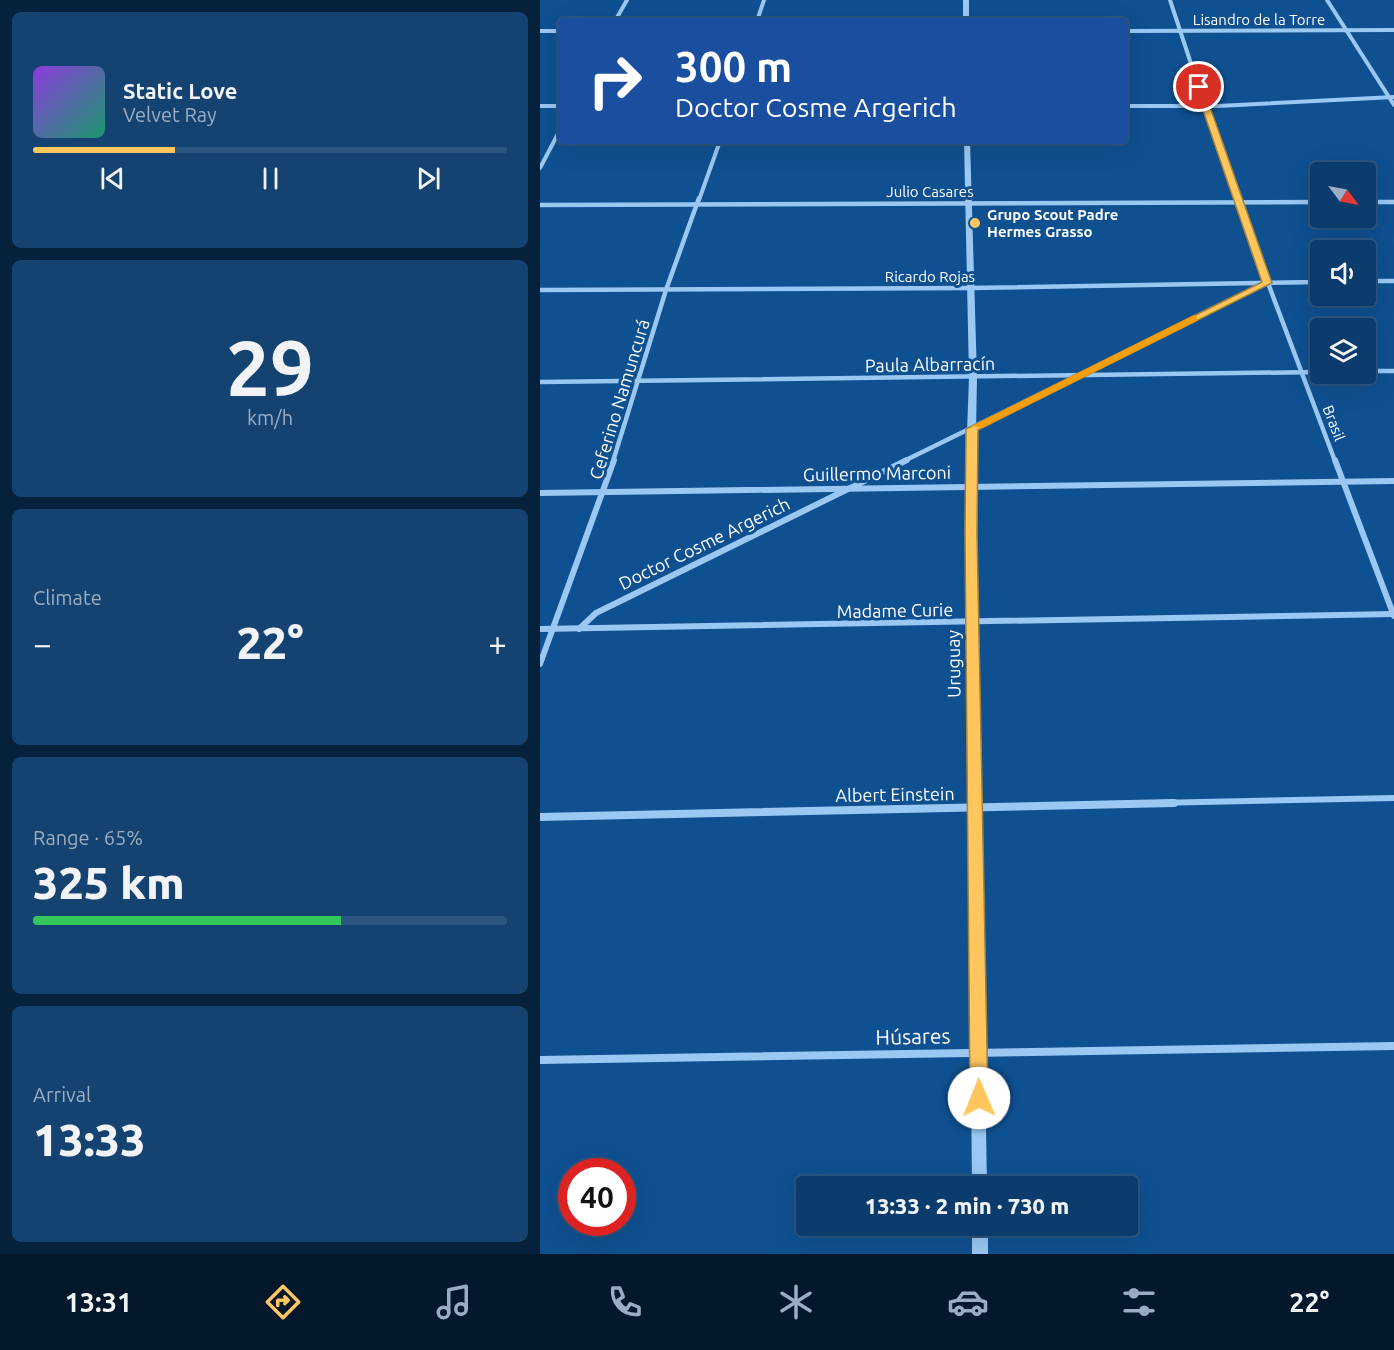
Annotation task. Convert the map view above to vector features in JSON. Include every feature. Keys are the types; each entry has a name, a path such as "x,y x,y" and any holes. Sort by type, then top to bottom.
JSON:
{"street":[{"path":"617,18 627,0"},
{"path":"758,18 764,0"},
{"path":"966,0 966,18"},
{"name":"Brasil","path":"1170,0 1237,202 1394,615"},
{"path":"1327,0 1394,105"},
{"name":"Lisandro de la Torre","path":"1128,31 1394,30"},
{"path":"540,31 558,31"},
{"path":"1128,106 1204,106 1391,97"},
{"path":"540,106 558,106"},
{"path":"540,168 558,134"},
{"name":"Ceferino Namuncurá","path":"540,664 604,492 666,290 719,144"},
{"name":"Uruguay","path":"967,144 973,377 970,487 980,1176"},
{"name":"Julio Casares","path":"540,205 1310,202"},
{"path":"1376,202 1394,202"},
{"path":"1376,281 1394,281"},
{"name":"Ricardo Rojas","path":"540,290 970,288 1310,282"},
{"name":"Doctor Cosme Argerich","path":"579,629 596,613 1267,283"},
{"path":"1376,371 1394,370"},
{"name":"Paula Albarracín","path":"540,382 1310,373"},
{"name":"Guillermo Marconi","path":"540,493 1394,481"},
{"name":"Madame Curie","path":"540,629 972,624 1394,615"},
{"name":"Albert Einstein","path":"540,818 1394,798"},
{"name":"Húsares","path":"540,1059 1394,1046"},
{"path":"980,1236 980,1254"}],"slow traffic":[{"path":"978,426 1194,318"}],"place":[{"name":"Grupo Scout Padre Hermes Grasso","path":"975,223"}],"route":[{"path":"979,1098 970,487 972,429 1079,374 1267,283 1199,87"}]}
